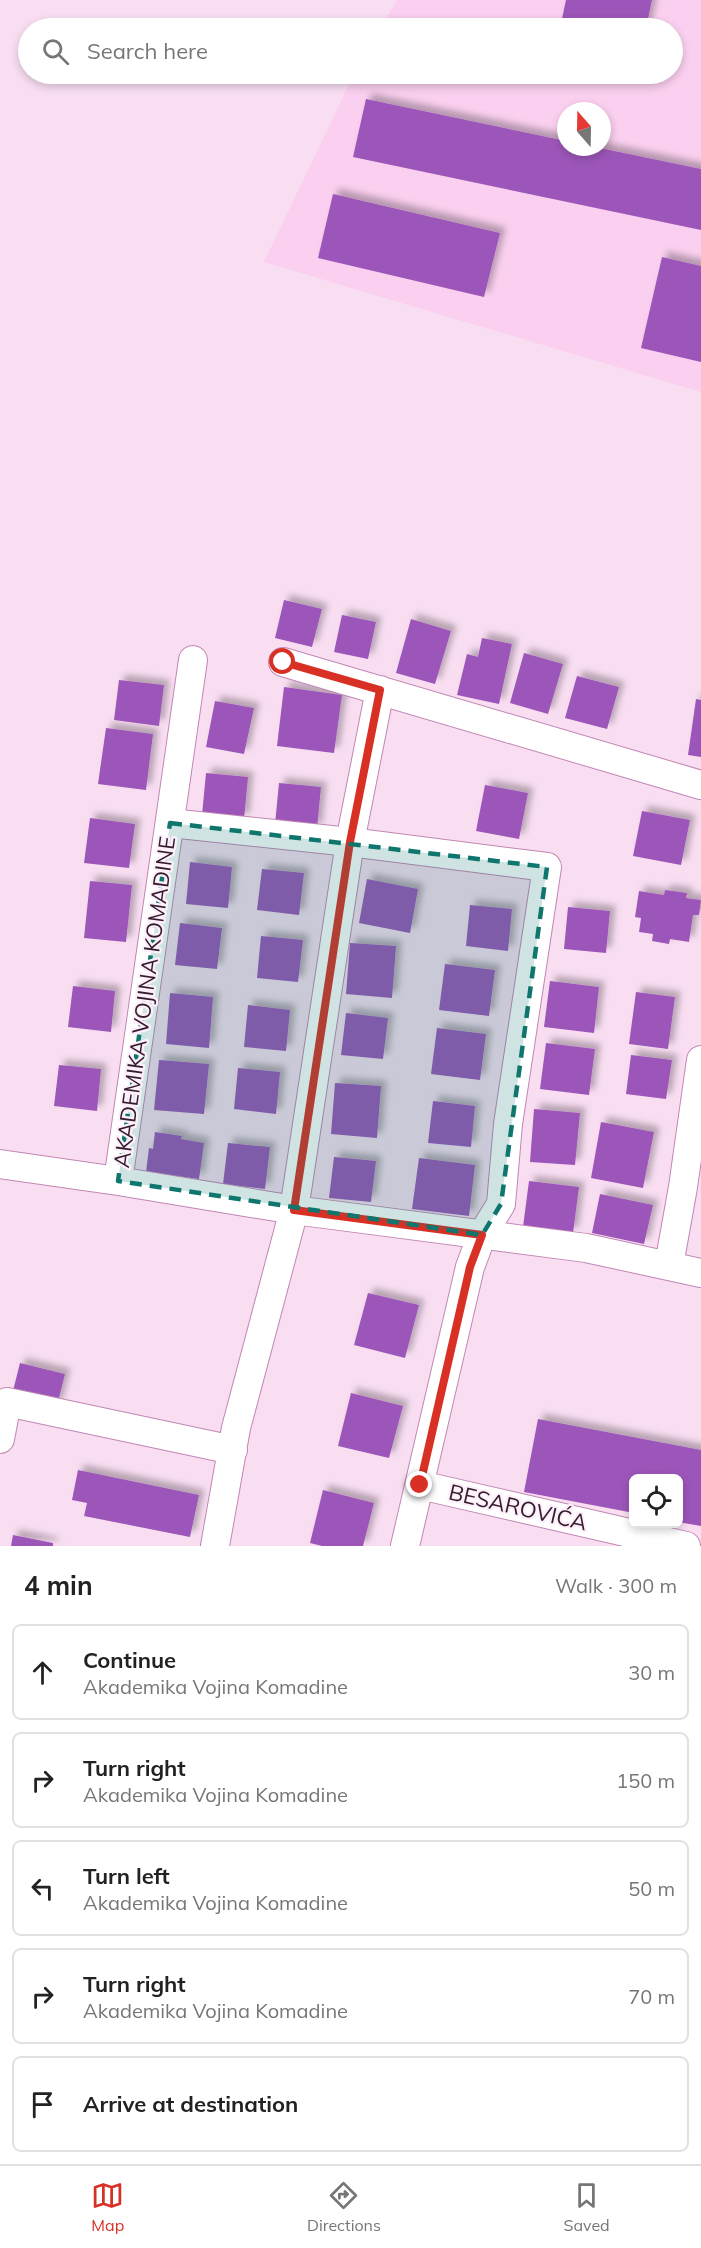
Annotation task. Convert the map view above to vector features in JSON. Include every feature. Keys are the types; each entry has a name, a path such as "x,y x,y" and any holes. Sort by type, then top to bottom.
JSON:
{"street":[{"name":"AKADEMIKA VOJINA KOMADINE","path":"118,1181 193,660"},
{"path":"283,662 701,785"},
{"path":"215,1546 236,1428 294,1210 350,842 380,690"},
{"name":"AKADEMIKA VOJINA KOMADINE","path":"170,823 350,842 547,867 508,1124 501,1204 482,1235 470,1267 405,1546"},
{"path":"669,1265 683,1187 701,1060"},
{"name":"AKADEMIKA VOJINA KOMADINE","path":"0,1164 294,1210 586,1248 701,1273"},
{"path":"0,1439 7,1402 233,1450"},
{"name":"BESAROVIĆA","path":"420,1485 686,1546"}],"highlighted area":[{"path":"170,823 547,867 501,1204 482,1235 118,1181"}],"shaded area":[{"path":"397,0 701,0 701,392 264,262 349,84 683,84 683,18 386,18"}],"building":[{"path":"566,0 652,0 648,18 562,18"},
{"path":"366,99 557,139 557,156 611,156 611,150 701,169 701,230 353,157"},
{"path":"333,194 500,233 484,297 318,258"},
{"path":"662,257 701,266 701,362 641,348"},
{"path":"284,600 322,609 312,647 275,638"},
{"path":"342,615 376,622 368,659 334,652"},
{"path":"411,619 451,631 435,684 396,673"},
{"path":"482,638 512,644 499,704 457,695 467,654 478,657"},
{"path":"524,653 563,664 548,714 510,703"},
{"path":"577,676 619,687 607,729 565,718"},
{"path":"119,680 164,685 159,726 114,720"},
{"path":"284,687 342,695 334,753 277,746"},
{"path":"696,699 701,700 701,757 688,755"},
{"path":"215,701 254,708 244,754 206,747"},
{"path":"106,728 153,734 146,790 98,784"},
{"path":"206,773 248,777 244,819 202,815"},
{"path":"279,783 321,787 317,829 275,824"},
{"path":"485,785 528,793 519,839 476,831"},
{"path":"642,811 690,820 681,865 633,856"},
{"path":"90,818 135,824 129,868 84,863"},
{"path":"190,862 232,867 228,908 186,904"},
{"path":"262,869 304,873 299,915 257,910"},
{"path":"367,879 418,889 410,933 359,923"},
{"path":"90,881 132,885 126,942 84,938"},
{"path":"665,890 687,893 686,898 701,900 699,915 693,915 689,942 670,939 669,944 652,941 653,934 639,932 641,918 635,917 639,891 664,895"},
{"path":"470,905 512,909 508,951 466,946"},
{"path":"568,907 610,911 606,953 564,949"},
{"path":"180,923 222,928 217,969 175,965"},
{"path":"261,936 303,940 298,982 257,978"},
{"path":"350,943 396,946 392,998 346,994"},
{"path":"445,964 495,970 489,1016 439,1010"},
{"path":"550,981 599,987 594,1033 544,1027"},
{"path":"73,986 115,991 111,1032 68,1027"},
{"path":"636,992 675,997 668,1049 629,1044"},
{"path":"170,993 213,997 209,1048 166,1044"},
{"path":"248,1005 290,1010 286,1051 244,1047"},
{"path":"346,1013 388,1018 383,1059 341,1055"},
{"path":"437,1028 486,1034 480,1080 431,1074"},
{"path":"546,1043 595,1049 589,1095 540,1089"},
{"path":"631,1055 672,1060 666,1099 626,1094"},
{"path":"159,1060 209,1064 204,1114 154,1110"},
{"path":"59,1065 101,1069 97,1111 54,1106"},
{"path":"238,1068 280,1072 276,1114 234,1109"},
{"path":"335,1083 381,1086 377,1138 331,1134"},
{"path":"433,1101 475,1106 471,1147 428,1143"},
{"path":"534,1109 580,1113 575,1165 530,1162"},
{"path":"601,1122 654,1132 643,1188 591,1178"},
{"path":"155,1132 182,1136 181,1139 204,1143 199,1179 146,1172 149,1148 153,1149"},
{"path":"228,1143 270,1147 265,1189 223,1184"},
{"path":"334,1157 376,1161 371,1202 329,1198"},
{"path":"419,1158 475,1165 469,1216 412,1209"},
{"path":"529,1181 579,1187 573,1233 523,1227"},
{"path":"600,1194 653,1205 644,1244 592,1233"},
{"path":"368,1293 419,1305 405,1358 354,1345"},
{"path":"20,1363 65,1374 57,1406 12,1395"},
{"path":"351,1393 403,1406 389,1458 338,1446"},
{"path":"538,1419 701,1450 701,1526 683,1523 683,1474 629,1474 629,1512 524,1492"},
{"path":"78,1470 199,1495 190,1537 84,1516 87,1503 72,1500"},
{"path":"323,1490 374,1503 363,1546 322,1546 310,1543"},
{"path":"13,1535 53,1543 53,1546 11,1546"}],"route":[{"path":"283,662 380,690 350,842 294,1210 482,1235 470,1267 420,1485"}]}
